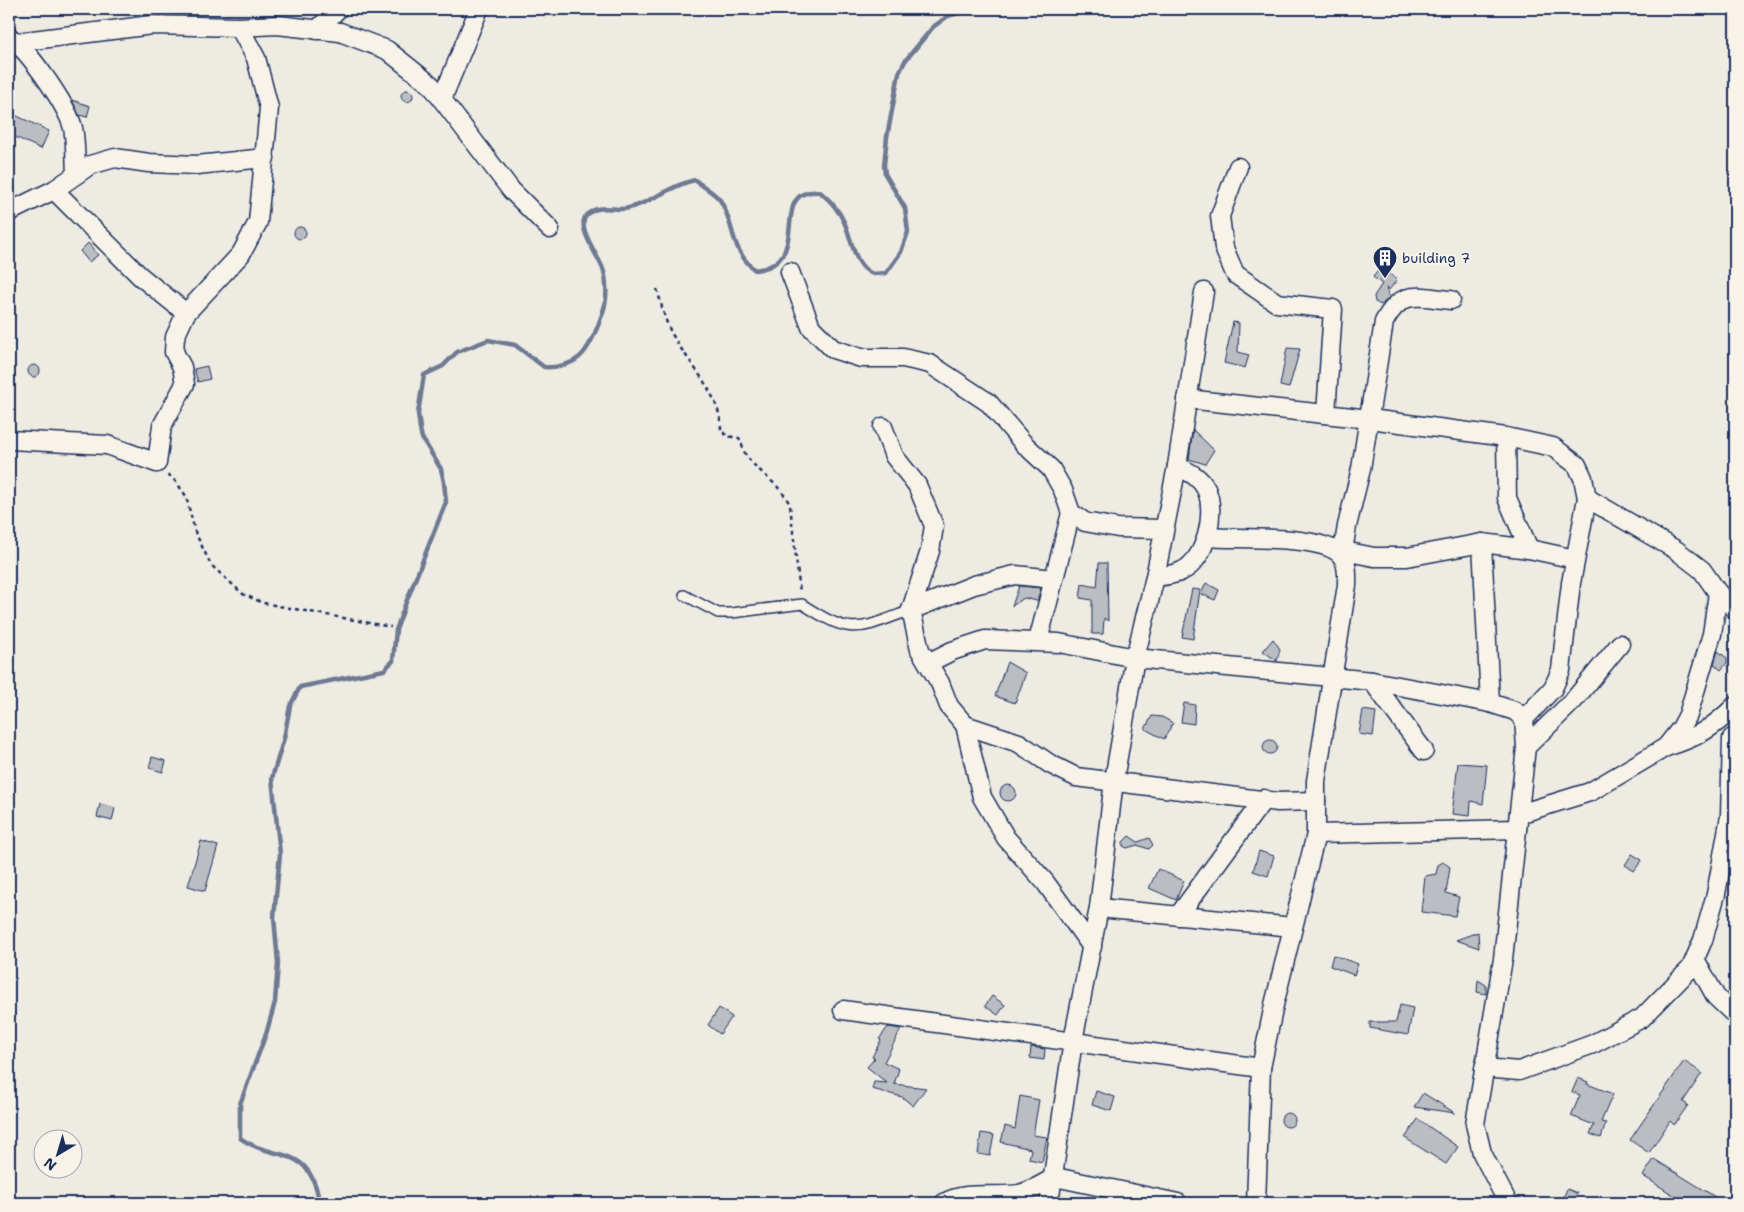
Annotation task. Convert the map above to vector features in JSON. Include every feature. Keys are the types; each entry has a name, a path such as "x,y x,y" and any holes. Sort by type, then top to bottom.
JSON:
{"street":[{"path":"317,30 338,9"},
{"path":"442,99 479,9"},
{"path":"13,39 152,25 239,27 277,25 340,32 387,50 431,85 511,190 550,229"},
{"path":"9,440 107,446 157,463 162,426 185,384 182,368 174,352 175,337 186,313 242,254 258,222 269,108 256,58 239,27"},
{"path":"13,39 50,84 72,127 76,174"},
{"path":"9,212 54,190 90,165 115,158 149,163 197,165 265,158"},
{"path":"1238,167 1220,216 1224,248 1235,274 1277,303 1332,309 1326,414"},
{"path":"54,190 140,276 186,313"},
{"path":"790,272 811,327 833,349 861,358 903,358 930,364 989,403 1024,444 1051,469 1063,490 1071,513 1038,641"},
{"path":"1049,1203 1073,1041 1099,908 1114,780 1134,658 1155,577 1177,466 1204,292"},
{"path":"1256,1203 1261,1068 1316,834 1316,781 1347,585 1346,566 1339,550 1370,419 1384,322 1392,308 1401,299 1414,297 1451,300"},
{"path":"1187,399 1370,419 1506,437 1553,447 1577,466 1584,478 1587,498 1575,559 1561,670 1552,688 1524,720"},
{"path":"883,427 894,456 917,485 934,526 930,551 910,610 920,650 940,683 949,706 965,725 982,797 1006,838 1045,882 1092,947"},
{"path":"1506,437 1507,498 1529,548"},
{"path":"1155,577 1183,571 1196,558 1208,536 1211,510 1206,490 1195,475 1177,466"},
{"path":"1587,498 1676,550 1702,570 1718,593 1735,610"},
{"path":"1071,513 1085,522 1118,528 1164,529"},
{"path":"1208,536 1311,542 1374,557 1407,557 1482,543 1529,548 1575,559"},
{"path":"1482,543 1490,703"},
{"path":"910,610 974,585 1015,575 1054,579"},
{"path":"1666,747 1681,728 1688,715 1712,634 1718,593"},
{"path":"928,663 952,651 985,640 1038,641 1058,643 1134,658 1372,680 1490,703 1514,711 1524,720 1526,747 1503,959 1475,1124 1482,1153 1508,1203"},
{"path":"1526,747 1574,700 1620,644"},
{"path":"1372,680 1424,751"},
{"path":"1316,834 1518,821 1590,792 1666,747 1696,738 1722,719 1735,706"},
{"path":"1484,1068 1519,1071 1592,1044 1642,1018 1691,968 1716,894 1730,816 1734,741 1722,719"},
{"path":"965,725 1018,743 1050,764 1076,777 1114,780 1278,802 1316,801"},
{"path":"1178,916 1264,799"},
{"path":"1099,908 1293,927"},
{"path":"1695,959 1716,997 1735,1015"},
{"path":"843,1010 1261,1068"},
{"path":"944,1203 978,1195 1018,1194 1030,1191 1054,1177 1178,1203"}],"lane":[{"path":"684,596 718,612 732,613 802,604 828,621 848,628 863,627 910,610"}],"path":[{"path":"657,289 670,330 699,373 719,413 721,430 727,436 739,438 743,443 744,454 765,477 781,488 790,505 802,604"},
{"path":"157,463 177,483 186,496 195,532 211,565 243,594 263,603 391,628"}],"building":[{"path":"407,90 413,96 407,102 401,96"},
{"path":"72,100 90,106 87,117 79,115"},
{"path":"15,115 49,131 41,149 9,134"},
{"path":"298,227 302,227 306,233 302,239 298,239 294,235 294,231"},
{"path":"88,243 98,255 89,262 80,251"},
{"path":"1381,267 1397,280 1389,290 1386,288 1389,298 1381,305 1375,302 1374,296 1382,284 1373,277"},
{"path":"1233,322 1239,323 1238,352 1249,355 1245,368 1224,363"},
{"path":"1287,348 1300,349 1289,388 1280,386"},
{"path":"32,365 36,365 40,371 36,377 32,377 28,373 28,369"},
{"path":"207,366 210,379 198,382 194,369"},
{"path":"1193,430 1214,450 1205,464 1189,459"},
{"path":"1099,563 1107,563 1108,621 1104,618 1103,634 1092,634 1092,600 1080,598 1082,584 1097,587"},
{"path":"1206,583 1219,590 1215,600 1201,594"},
{"path":"1019,586 1041,588 1037,601 1024,598 1012,606"},
{"path":"1192,589 1200,590 1193,639 1182,637"},
{"path":"1273,639 1280,649 1277,661 1263,651"},
{"path":"1718,651 1727,658 1727,663 1721,670 1714,664"},
{"path":"1007,662 1026,673 1015,703 995,696"},
{"path":"1184,703 1195,705 1194,724 1181,722"},
{"path":"1363,710 1376,712 1373,736 1359,734"},
{"path":"1152,716 1162,717 1173,723 1164,739 1145,729"},
{"path":"1270,740 1275,742 1277,747 1275,752 1270,754 1265,752 1263,747 1265,742"},
{"path":"152,757 166,761 163,772 149,768"},
{"path":"1458,763 1487,765 1483,804 1471,801 1470,816 1452,814"},
{"path":"1008,785 1016,793 1008,801 1000,793"},
{"path":"100,804 115,808 112,821 97,817"},
{"path":"1129,836 1138,842 1149,838 1153,845 1149,849 1137,845 1127,848 1123,846 1123,842"},
{"path":"201,841 218,846 205,891 188,886"},
{"path":"1259,851 1274,856 1268,876 1253,871"},
{"path":"1632,854 1642,860 1634,871 1625,865"},
{"path":"1443,862 1450,867 1446,893 1459,897 1455,916 1421,912 1425,876 1436,874 1438,865"},
{"path":"1158,869 1184,881 1176,900 1149,888"},
{"path":"1478,932 1479,948 1456,940"},
{"path":"1333,955 1358,964 1354,975 1330,966"},
{"path":"1478,980 1486,985 1486,994 1477,992"},
{"path":"992,996 1005,1005 998,1015 985,1006"},
{"path":"1400,1005 1413,1008 1408,1035 1370,1028 1370,1022 1396,1022"},
{"path":"719,1008 732,1017 720,1034 708,1025"},
{"path":"888,1027 901,1029 884,1062 899,1069 894,1084 926,1088 913,1106 902,1097 872,1089 874,1082 887,1083 867,1067 875,1058 872,1057 881,1040 879,1039"},
{"path":"1031,1047 1045,1049 1044,1060 1030,1058"},
{"path":"1684,1061 1702,1073 1683,1102 1688,1105 1674,1125 1670,1121 1649,1153 1630,1140"},
{"path":"1578,1078 1588,1082 1587,1084 1613,1094 1601,1122 1606,1123 1601,1138 1590,1134 1594,1125 1571,1116 1580,1095 1572,1092"},
{"path":"1096,1091 1115,1097 1111,1111 1092,1105"},
{"path":"1423,1093 1455,1113 1414,1107"},
{"path":"1020,1096 1039,1100 1033,1135 1047,1137 1042,1162 1029,1159 1031,1149 1001,1142 1005,1126 1015,1129"},
{"path":"1285,1113 1291,1113 1295,1120 1291,1127 1285,1127 1281,1123 1281,1117"},
{"path":"1418,1119 1458,1147 1446,1164 1405,1138"},
{"path":"981,1133 994,1135 990,1156 978,1154"},
{"path":"1654,1159 1725,1203 1686,1203 1643,1176"},
{"path":"1567,1189 1577,1193 1573,1203 1561,1203"}],"waterway":[{"path":"313,1203 318,1195 313,1179 297,1160 264,1150 240,1138 240,1104 267,1031 275,1002 278,963 274,917 280,854 272,778 284,738 290,706 300,687 384,670 393,661 396,630 446,502 441,469 422,438 420,429 418,413 424,375 443,366 457,352 488,340 515,345 544,367 561,366 577,359 586,349 593,336 603,313 606,297 604,271 589,242 584,227 586,216 601,208 629,208 646,202 686,182 695,180 720,200 725,209 736,245 747,262 755,270 773,264 783,254 788,241 791,213 795,201 804,194 820,192 831,202 840,215 854,252 862,265 873,274 886,273 901,252 908,232 905,208 885,174 884,165 887,137 899,73 905,61 933,27 948,16 972,9"}],"place":[{"name":"building 7","path":"1385,279"}]}
